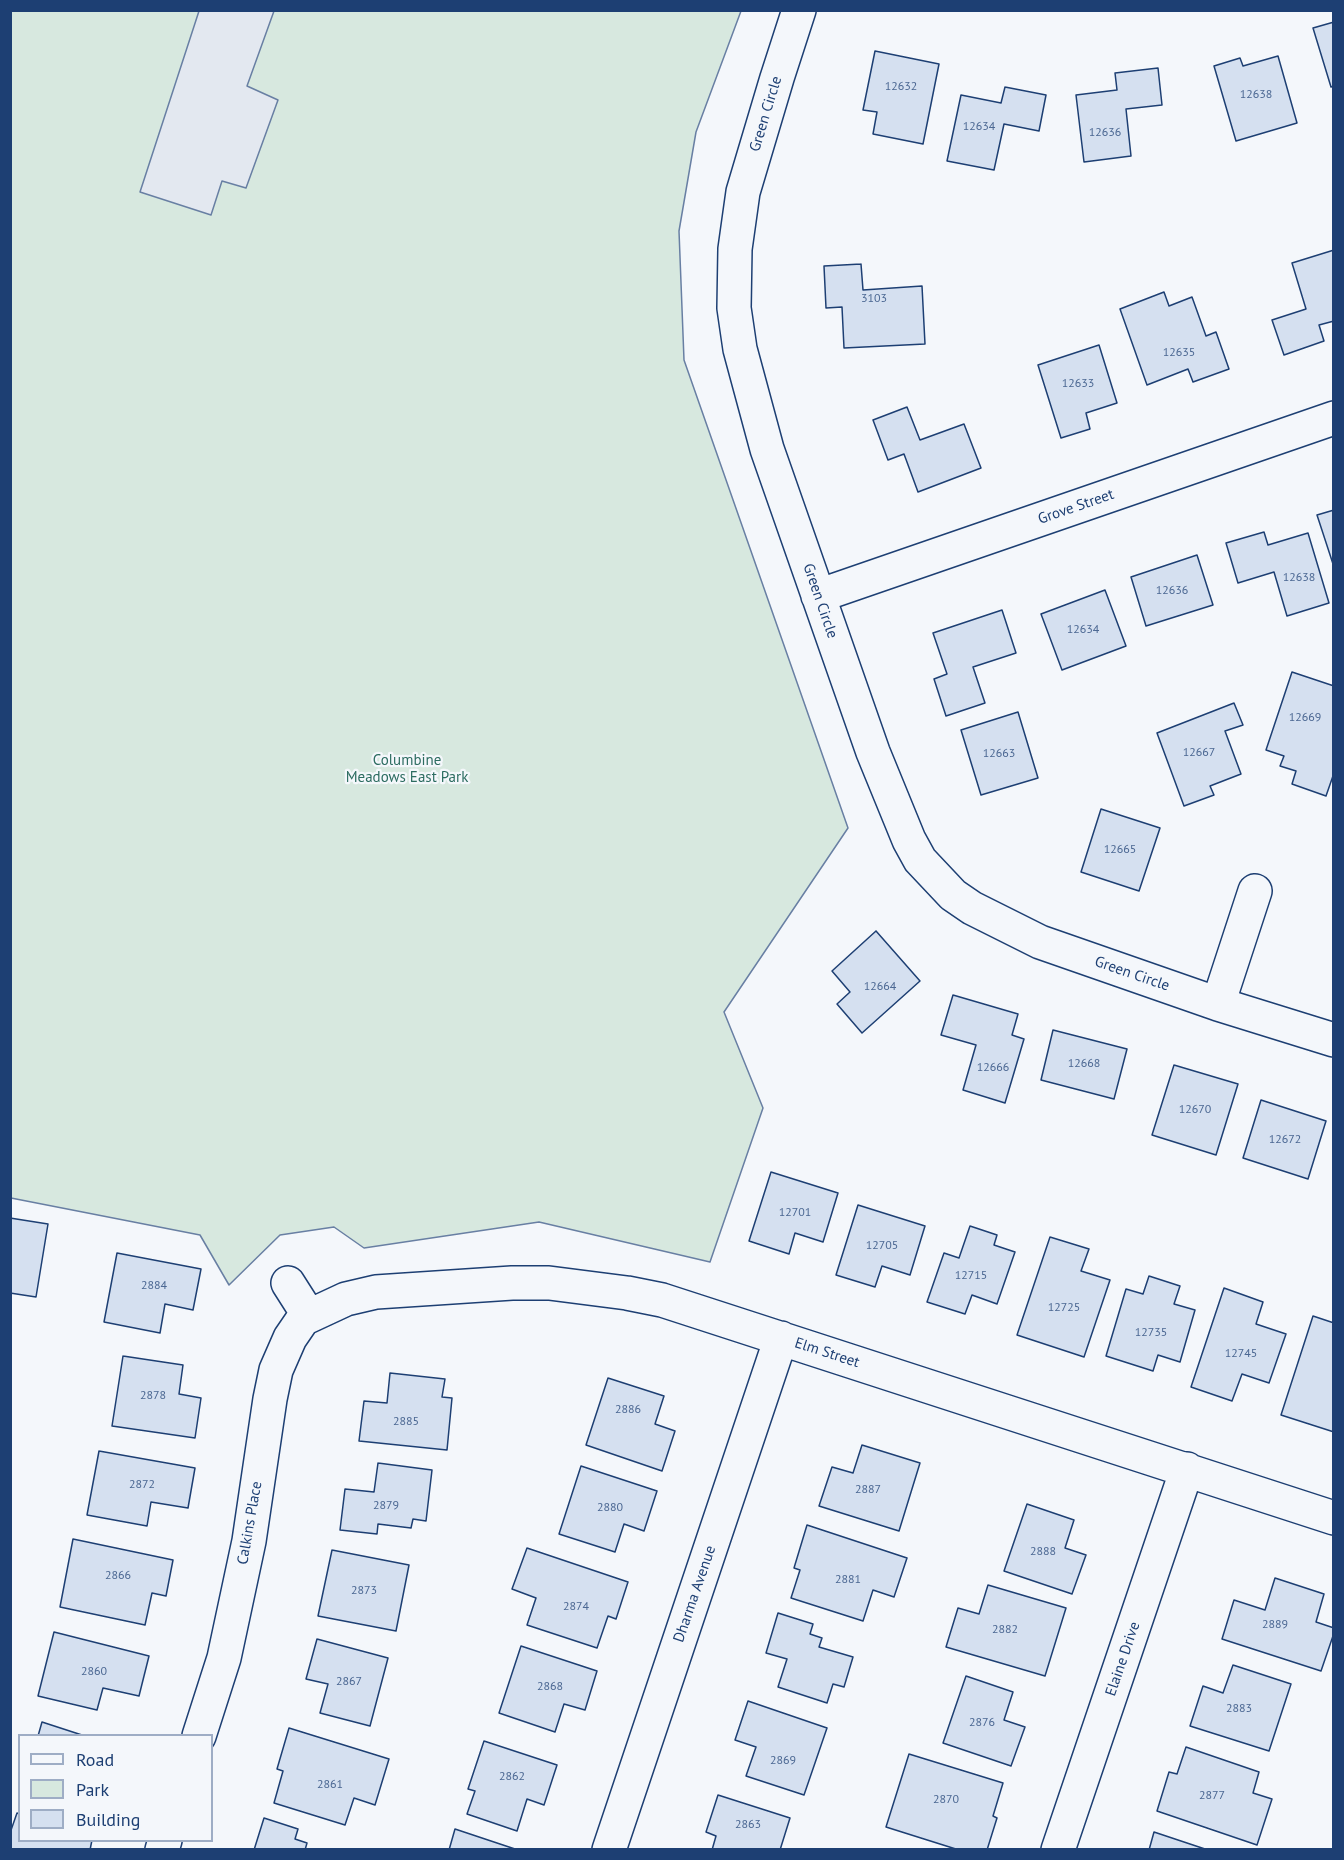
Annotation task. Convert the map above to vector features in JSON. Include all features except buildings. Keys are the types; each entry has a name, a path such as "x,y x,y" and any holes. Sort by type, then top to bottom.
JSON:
{"street":[{"name":"Green Circle","path":"799,10 743,192 735,249 734,308 740,349 767,449 873,752 909,840 920,860 953,895 972,908 1040,942 1218,1005 1334,1040"},
{"name":"Grove Street","path":"818,597 1334,418"},
{"path":"1218,1005 1255,891"},
{"path":"288,1283 309,1316"},
{"name":"Elm Street","path":"309,1316 346,1299 376,1292 512,1283 549,1283 627,1293 662,1300 1334,1518"},
{"name":"Calkins Place","path":"200,1734 224,1658 246,1553 276,1370 290,1338 303,1319 309,1316"},
{"name":"Dharma Avenue","path":"609,1850 781,1338"},
{"name":"Elaine Drive","path":"1058,1850 1188,1469"}],"green space":[{"name":"Columbine Meadows East Park","path":"11,11 741,11 696,132 679,231 684,360 848,828 724,1012 763,1108 710,1262 539,1222 364,1248 334,1227 280,1235 229,1285 200,1235 11,1198"}],"shaded area":[{"path":"199,11 274,11 247,86 278,100 246,188 222,181 211,215 140,192"}]}
